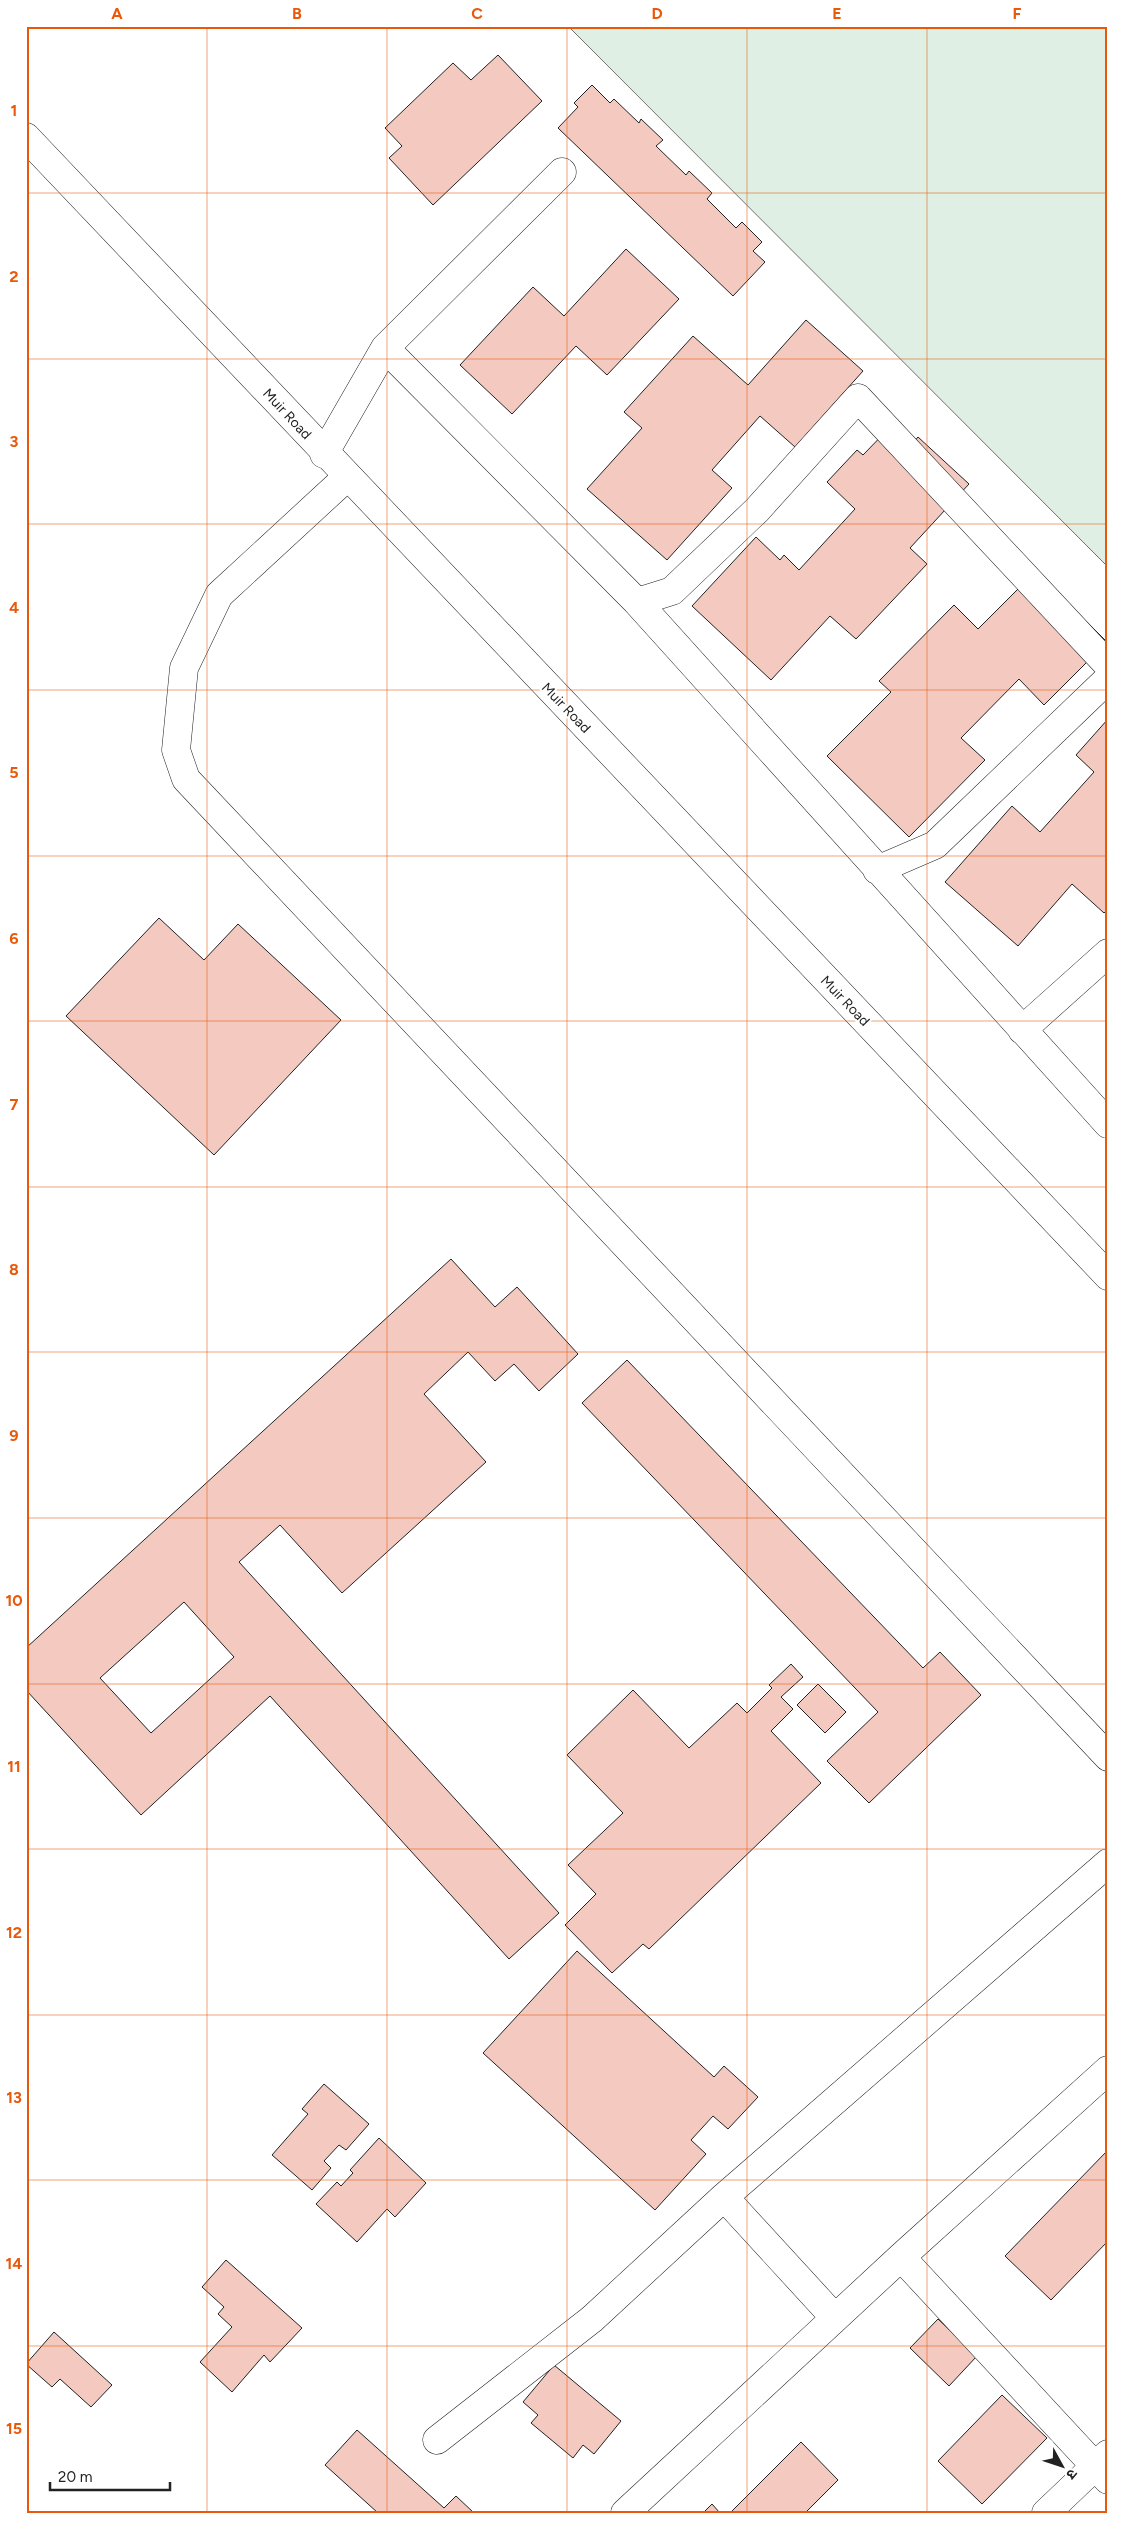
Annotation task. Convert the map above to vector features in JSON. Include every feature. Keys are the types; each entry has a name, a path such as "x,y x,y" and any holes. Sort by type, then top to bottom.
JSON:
{"street":[{"name":"Muir Road","path":"26,137 324,454 1108,1276"},
{"path":"324,454 386,348 562,172"},
{"path":"386,348 637,602 1108,1124"},
{"path":"637,602 672,592 757,510 858,398 1108,665"},
{"path":"347,477 218,595 184,668 176,750 186,779 1108,1757"},
{"path":"877,870 935,845 1108,679"},
{"path":"1022,1030 1108,953"},
{"path":"438,2440 592,2319 724,2197 1108,1863"},
{"path":"625,2513 835,2318 1108,2070"},
{"path":"724,2197 835,2318"},
{"path":"901,2258 1104,2467 1046,2513"}],"green space":[{"path":"568,26 1108,26 1108,567"}],"building":[{"path":"498,55 542,101 433,205 389,158 402,146 385,128 453,63 471,80"},
{"path":"592,85 610,103 614,99 639,123 641,119 663,140 656,146 686,175 689,171 712,193 707,199 736,228 742,222 762,242 753,251 765,262 733,296 558,128 578,107 574,103"},
{"path":"626,249 679,299 607,375 576,346 512,414 460,365 533,287 564,316"},
{"path":"806,320 863,371 795,447 760,416 712,470 732,488 667,560 587,489 642,428 624,412 693,336 748,385"},
{"path":"893,424 913,443 918,437 969,484 910,548 927,564 856,639 830,616 771,680 692,606 756,537 780,560 784,555 799,570 855,509 827,482 857,450 863,455"},
{"path":"1036,571 1107,642 1044,705 1019,679 961,738 985,760 909,837 827,756 891,692 879,681 954,605 978,629"},
{"path":"1108,719 1108,909 1104,913 1072,884 1018,946 945,882 1012,806 1040,832 1094,772 1076,755"},
{"path":"159,918 204,960 238,924 341,1020 214,1155 66,1016"},
{"path":"451,1259 495,1307 517,1287 578,1354 539,1391 514,1364 495,1381 468,1352 424,1394 486,1462 342,1593 280,1525 239,1562 559,1913 509,1959 270,1696 141,1815 26,1690 26,1648","holes":["184,1602 234,1657 151,1733 100,1678"]},
{"path":"627,1360 923,1668 940,1652 981,1695 869,1803 827,1761 878,1712 582,1403"},
{"path":"791,1664 803,1677 781,1697 793,1709 771,1731 821,1783 649,1949 643,1944 612,1973 565,1925 596,1894 568,1865 623,1813 567,1755 633,1690 689,1748 737,1703 747,1713 772,1688 769,1685"},
{"path":"818,1684 846,1712 825,1733 797,1705"},
{"path":"577,1951 714,2077 724,2066 758,2097 728,2129 713,2116 691,2140 706,2154 655,2210 483,2053"},
{"path":"324,2084 369,2124 346,2150 339,2145 324,2161 331,2168 312,2190 272,2155 308,2114 302,2109"},
{"path":"379,2138 426,2183 395,2217 387,2209 357,2242 316,2204 337,2182 341,2186 353,2173 350,2170"},
{"path":"1108,2150 1108,2241 1051,2300 1005,2256"},
{"path":"226,2260 302,2328 270,2362 264,2355 232,2392 200,2362 232,2327 218,2314 224,2307 202,2287"},
{"path":"938,2319 977,2356 949,2386 910,2348"},
{"path":"54,2332 112,2385 91,2407 60,2379 52,2387 26,2364"},
{"path":"554,2365 621,2421 594,2454 583,2445 573,2458 531,2423 538,2415 523,2402"},
{"path":"1002,2395 1047,2438 982,2504 938,2461"},
{"path":"357,2430 444,2508 456,2496 474,2513 378,2513 325,2465"},
{"path":"801,2442 838,2480 805,2513 730,2513"},
{"path":"712,2504 720,2513 703,2513"}]}
